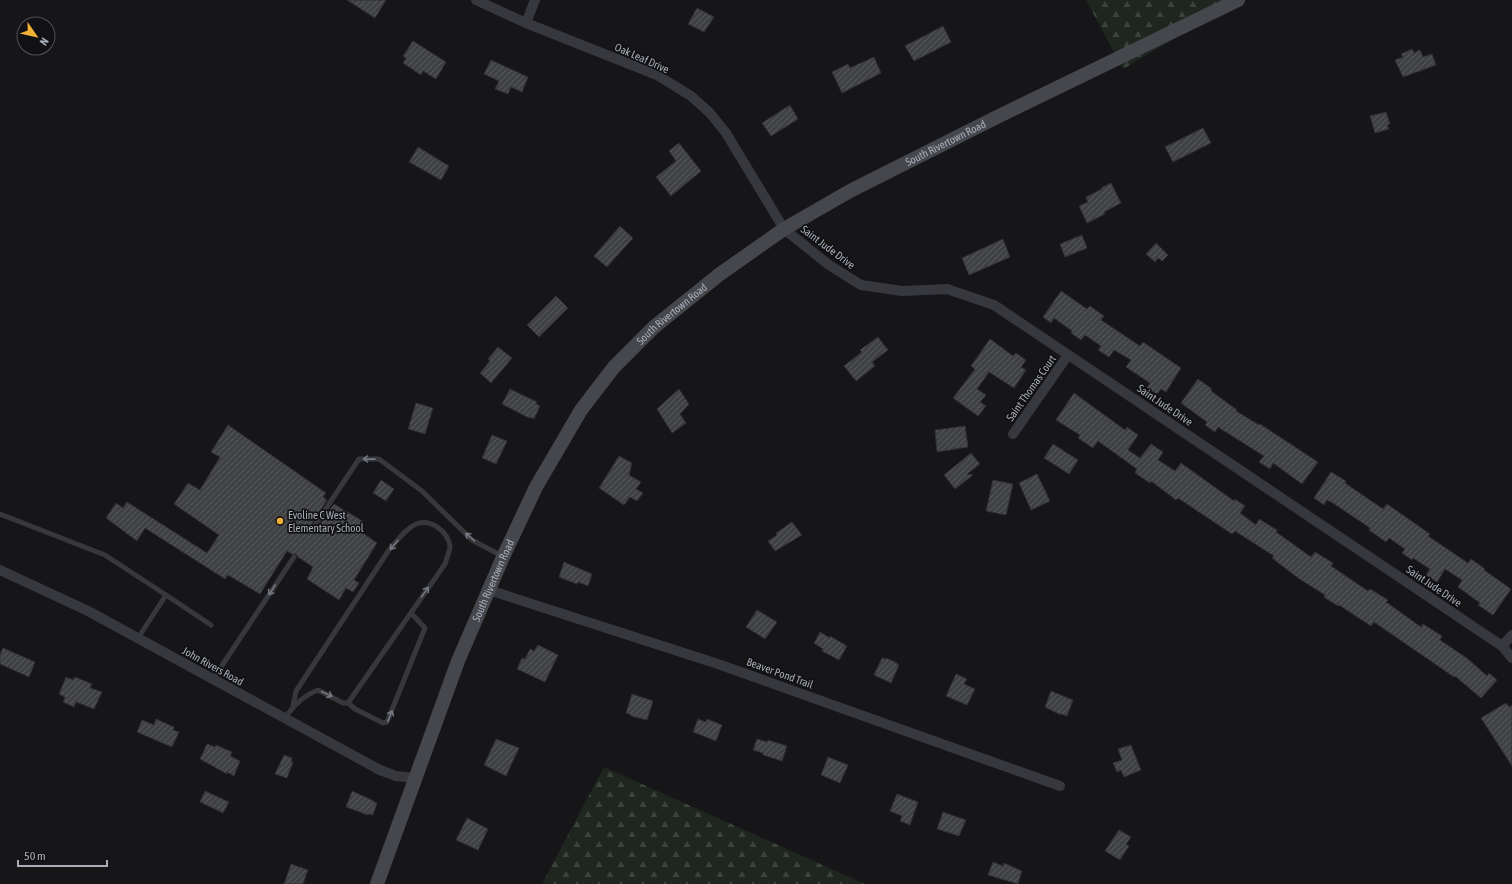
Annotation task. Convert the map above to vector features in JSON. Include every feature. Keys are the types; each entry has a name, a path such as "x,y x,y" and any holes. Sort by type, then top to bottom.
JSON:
{"main road":[{"name":"South Rivertown Road","path":"377,884 458,661 503,556 536,487 581,410 614,367 651,330 671,313 720,274 784,229 850,191 995,118 1238,0"}],"street":[{"name":"Oak Leaf Drive","path":"476,0 526,23 657,75 691,96 710,113 726,133 784,229"},
{"path":"526,23 535,0"},
{"name":"Saint Jude Drive","path":"784,229 829,265 861,285 902,291 947,289 994,305 1502,646 1512,658"},
{"name":"Saint Thomas Court","path":"1013,434 1068,354"},
{"name":"John Rivers Road","path":"0,570 88,611 380,770 396,776 415,778"},
{"name":"Beaver Pond Trail","path":"489,590 718,664 1060,786"},
{"path":"1502,646 1512,635"}],"lane":[{"path":"315,525 359,459 379,459 422,491 472,540 503,556"},
{"path":"0,514 105,555 211,625"},
{"path":"293,706 296,691 390,550 407,530 417,523 429,524 438,527 446,536 450,548 445,564 348,703"},
{"path":"213,679 294,557"},
{"path":"138,638 166,595"},
{"path":"285,718 293,706 305,696 318,690 343,703 348,703 355,709 383,723 387,722 425,628 411,613"}],"green space":[{"path":"1086,0 1239,0 1123,69"},
{"path":"604,767 865,884 542,884"}],"building":[{"path":"347,0 386,0 375,18"},
{"path":"697,8 714,17 704,32 688,24"},
{"path":"943,26 951,42 914,61 905,46"},
{"path":"413,41 446,62 436,79 423,71 421,75 403,63 406,58 403,56"},
{"path":"1412,49 1414,53 1420,50 1423,57 1432,54 1436,65 1403,77 1395,60 1403,57 1401,54"},
{"path":"874,57 881,73 842,93 832,72 848,64 850,68"},
{"path":"491,60 528,77 522,92 511,87 508,94 495,89 499,81 484,74"},
{"path":"790,105 798,119 771,136 762,123"},
{"path":"1386,112 1390,124 1387,125 1389,129 1375,133 1370,116"},
{"path":"1203,128 1211,143 1173,162 1165,147"},
{"path":"679,143 701,171 671,196 656,177 676,161 669,151"},
{"path":"418,147 449,166 441,180 409,162"},
{"path":"1111,183 1121,203 1104,212 1105,214 1087,223 1079,206 1088,202 1086,197"},
{"path":"620,226 633,238 607,267 594,256"},
{"path":"1082,235 1087,248 1065,257 1060,244"},
{"path":"1003,239 1010,257 969,275 962,258"},
{"path":"1156,243 1168,255 1162,261 1158,258 1155,262 1146,254"},
{"path":"1061,291 1087,309 1090,306 1104,316 1101,320 1140,346 1143,342 1181,368 1166,392 1161,389 1157,394 1147,388 1150,383 1126,367 1131,360 1114,350 1109,357 1098,350 1101,346 1085,335 1081,340 1071,333 1072,331 1054,318 1051,323 1043,317"},
{"path":"556,296 568,308 539,337 527,325"},
{"path":"878,337 888,350 872,362 875,366 856,381 844,366 862,352 860,350"},
{"path":"990,339 1013,356 1016,353 1026,360 1021,367 1026,370 1014,388 989,372 977,389 986,395 980,402 986,406 978,416 953,398 975,369 971,366"},
{"path":"498,347 512,358 491,383 480,373 490,361 488,359"},
{"path":"1198,379 1212,389 1211,391 1237,410 1236,411 1259,425 1260,424 1318,462 1302,484 1273,463 1270,469 1259,462 1264,456 1218,427 1215,432 1205,425 1207,422 1181,403"},
{"path":"510,389 537,402 536,404 540,406 534,419 529,418 502,404"},
{"path":"679,389 689,404 680,414 686,423 672,433 657,409"},
{"path":"1074,393 1125,430 1127,427 1138,435 1128,450 1140,458 1151,444 1163,452 1158,460 1175,471 1181,463 1234,501 1235,499 1245,506 1240,513 1256,525 1259,519 1277,530 1276,532 1311,557 1315,552 1333,563 1331,566 1368,591 1370,589 1388,600 1386,602 1421,627 1423,624 1442,636 1440,640 1468,659 1487,676 1489,673 1497,680 1481,698 1455,676 1454,677 1374,622 1371,626 1324,597 1325,595 1298,578 1272,558 1274,556 1235,531 1232,534 1178,498 1176,500 1151,481 1150,483 1135,473 1137,469 1098,441 1093,448 1078,438 1080,435 1056,420"},
{"path":"416,403 433,408 425,434 408,429"},
{"path":"228,425 326,493 323,497 327,500 312,523 312,528 315,529 318,527 334,504 364,522 360,531 377,543 354,580 359,583 353,592 346,588 339,600 307,579 313,567 296,554 292,554 287,551 260,594 228,575 225,579 145,528 137,541 106,518 116,503 123,508 127,502 207,553 219,535 174,504 188,483 200,490 220,457 211,452"},
{"path":"965,426 968,447 937,452 935,430"},
{"path":"492,435 507,441 496,464 482,458"},
{"path":"1053,444 1078,460 1069,474 1044,458"},
{"path":"971,453 980,464 967,474 973,475 955,489 944,475"},
{"path":"619,456 632,463 629,475 641,482 636,489 643,493 637,501 630,497 624,505 599,488"},
{"path":"1331,472 1346,481 1345,483 1383,509 1387,504 1430,534 1428,536 1468,563 1471,559 1511,589 1493,615 1478,605 1480,603 1458,587 1462,580 1445,569 1437,582 1426,575 1430,569 1402,553 1405,549 1389,538 1386,542 1369,530 1370,528 1333,503 1327,500 1324,505 1314,498"},
{"path":"1037,474 1050,501 1031,510 1019,483"},
{"path":"381,480 394,489 386,501 373,493"},
{"path":"993,480 1013,484 1006,515 986,511"},
{"path":"792,522 802,535 775,551 768,541 777,535 776,533"},
{"path":"564,562 592,574 588,586 578,582 577,584 559,577"},
{"path":"757,610 777,622 765,639 746,627"},
{"path":"820,632 847,646 839,660 822,651 823,649 814,643"},
{"path":"538,645 558,655 545,682 517,669 522,658 525,659 530,649 534,651"},
{"path":"3,648 35,662 29,677 0,664 0,655"},
{"path":"882,658 886,658 899,665 891,683 874,675"},
{"path":"956,674 967,679 964,684 975,689 967,705 946,696"},
{"path":"66,677 73,680 75,677 92,684 90,688 102,692 94,709 76,702 74,707 63,702 65,697 59,694"},
{"path":"1051,691 1073,700 1067,716 1061,715 1045,707"},
{"path":"632,694 653,701 647,720 631,716 626,713"},
{"path":"1506,703 1509,707 1512,705 1512,766 1481,718"},
{"path":"156,719 174,727 173,730 179,732 172,747 137,732 142,720 154,725"},
{"path":"698,719 706,722 707,719 722,725 716,741 693,732"},
{"path":"496,739 519,748 506,776 484,765"},
{"path":"757,739 767,742 768,740 787,746 782,761 753,750"},
{"path":"207,744 215,747 216,745 232,752 230,756 240,761 234,776 227,772 227,774 200,759"},
{"path":"1131,745 1141,770 1124,777 1121,770 1117,772 1113,763 1122,760 1118,749"},
{"path":"284,755 292,758 291,761 293,762 287,778 275,774"},
{"path":"828,757 848,765 840,783 821,775"},
{"path":"205,791 229,802 223,813 200,802"},
{"path":"352,791 377,803 373,815 368,815 346,807"},
{"path":"897,794 918,802 910,825 900,821 902,816 890,811"},
{"path":"943,812 966,820 959,836 937,829"},
{"path":"467,818 488,829 478,850 456,840"},
{"path":"1119,830 1131,837 1126,844 1129,846 1120,860 1105,851"},
{"path":"993,862 1003,866 1004,863 1022,871 1018,884 988,875"},
{"path":"291,864 308,870 303,884 284,884"}],"place":[{"name":"Evoline C West Elementary School","path":"280,521"}]}
